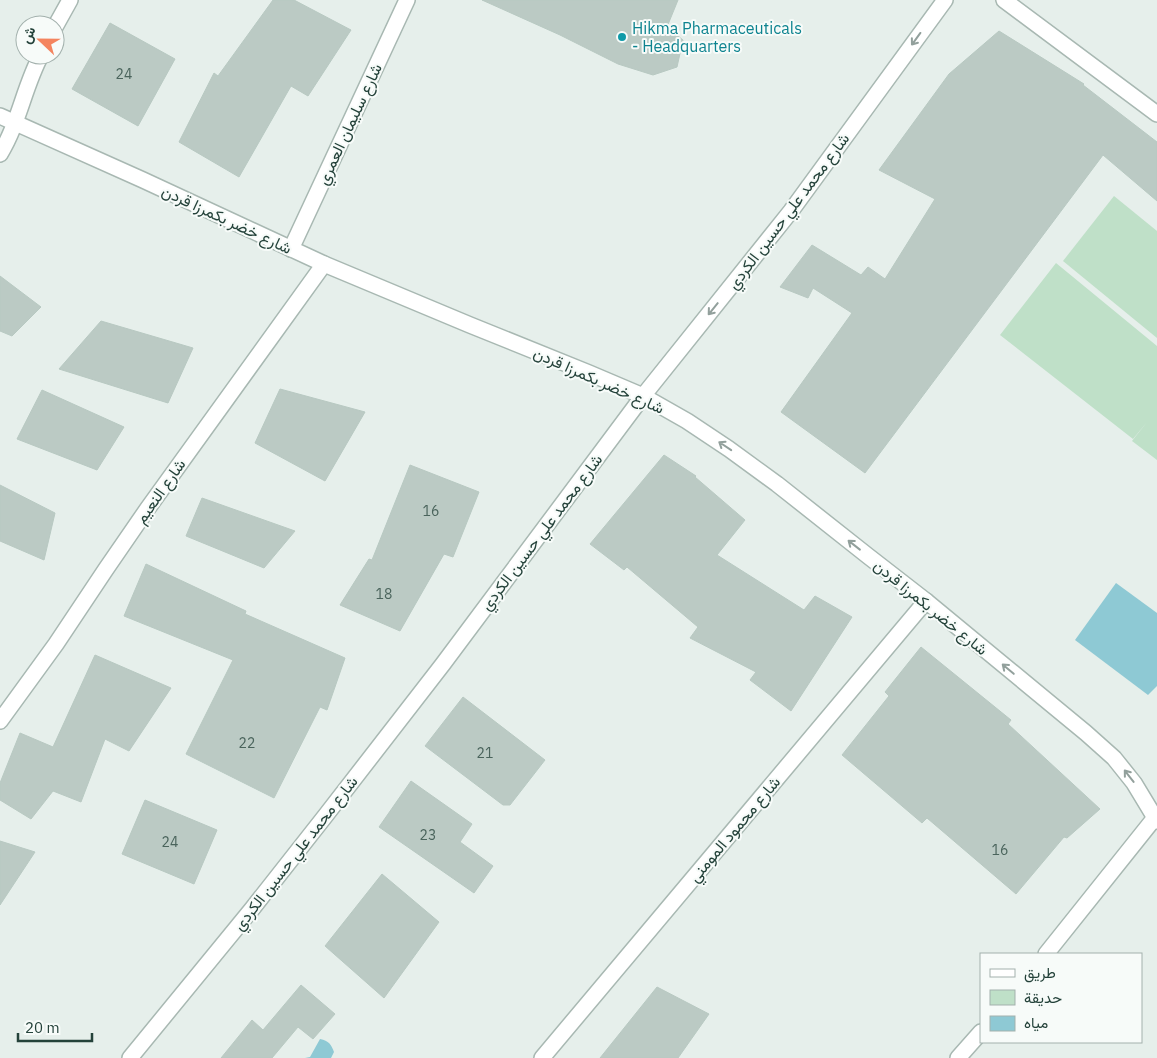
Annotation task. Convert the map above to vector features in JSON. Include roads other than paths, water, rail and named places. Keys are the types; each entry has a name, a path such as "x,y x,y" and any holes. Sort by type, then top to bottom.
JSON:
{"street":[{"path":"62,15 70,0"},
{"name":"شارع سليمان العمري","path":"290,248 407,0"},
{"name":"شارع محمد علي حسين الكردي","path":"130,1058 252,909 443,664 643,396 790,211 945,0"},
{"path":"1004,0 1157,114"},
{"path":"0,154 16,123 37,65"},
{"name":"شارع خضر بكمرزا قردن","path":"0,116 324,264 643,396 687,421 730,449 777,484 926,601 1086,733 1114,758 1134,783 1156,818"},
{"name":"شارع النعيم","path":"0,721 56,644 148,508 324,264"},
{"name":"شارع محمود المومني","path":"542,1058 926,601"},
{"path":"1047,953 1156,818"},
{"path":"958,1058 980,1033"}],"water":[{"path":"1116,583 1157,613 1157,686 1148,695 1075,640"},
{"path":"320,1039 328,1042 332,1047 334,1052 331,1058 305,1058 310,1057"}],"place":[{"name":"Hikma Pharmaceuticals - Headquarters","path":"622,37"}]}
